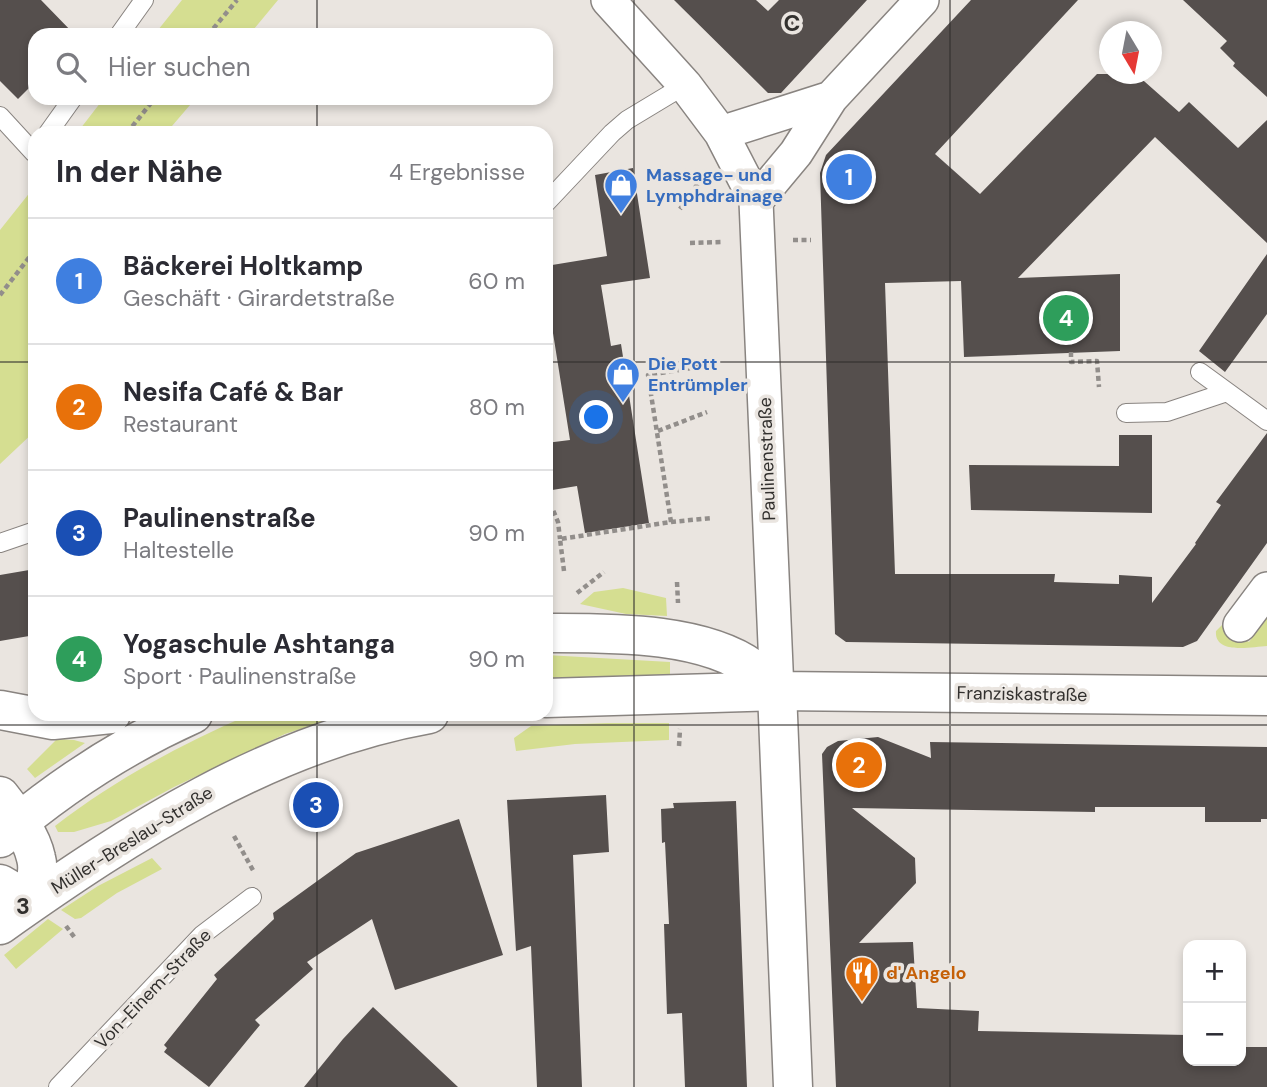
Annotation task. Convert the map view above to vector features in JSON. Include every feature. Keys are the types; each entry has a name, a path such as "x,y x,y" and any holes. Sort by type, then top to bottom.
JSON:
{"main road":[{"path":"553,633 621,634 680,641 715,650 756,671 777,691"},
{"path":"553,698 777,691"},
{"name":"Franziskastraße","path":"777,691 1267,696"},
{"name":"Paulinenstraße","path":"777,691 793,1087"},
{"path":"0,710 28,715"},
{"path":"16,893 36,878 37,859 6,818 70,785 148,734 177,721"},
{"name":"Müller-Breslau-Straße","path":"0,925 16,893 195,798 296,752 387,721"}],"street":[{"name":"Paulinenstraße","path":"608,0 685,85 722,133 756,201 777,691"},
{"path":"756,201 796,153 831,98 922,0"},
{"path":"722,133 831,98"},
{"path":"1240,625 1267,589"}],"lane":[{"path":"124,28 144,0"},
{"path":"553,195 612,132 685,85"},
{"path":"53,126 68,105"},
{"path":"0,116 28,146"},
{"path":"1200,372 1267,421"},
{"path":"1126,413 1167,412 1227,392"},
{"path":"0,543 28,533"},
{"name":"Von-Einem-Straße","path":"58,1087 202,935 252,897"}],"path":[{"path":"214,28 237,0"},
{"path":"133,126 149,105"},
{"path":"788,240 811,240"},
{"path":"690,243 723,242"},
{"path":"0,295 28,259"},
{"path":"1071,352 1071,362 1097,361 1099,387"},
{"path":"671,522 648,375 704,366"},
{"path":"658,431 707,412"},
{"path":"553,510 558,522 564,570"},
{"path":"561,539 712,518"},
{"path":"677,582 678,614"}],"green space":[{"path":"182,0 278,0 255,28 160,28"},
{"path":"99,105 190,105 172,126 82,126"},
{"path":"28,195 28,438 0,464 0,230"},
{"path":"623,588 666,598 667,616 626,614 580,604 594,592"},
{"path":"1267,617 1267,646 1227,647 1217,639 1216,631 1222,625 1249,642"},
{"path":"553,655 670,662 670,675 553,678"},
{"path":"236,721 325,721 285,734 174,787 111,821 74,832 58,832 55,826 78,809 125,778"},
{"path":"669,723 669,740 575,744 516,751 514,738 531,726"},
{"path":"57,739 85,743 35,778 27,769"},
{"path":"152,858 162,869 117,893 81,918 75,919 61,910 98,886"},
{"path":"48,919 63,929 16,969 4,955"}],"building":[{"path":"0,0 41,0 68,28 28,28 28,89 18,99 0,81"},
{"path":"674,0 756,0 768,11 779,0 867,0 781,93 768,93"},
{"path":"971,0 1078,0 935,154 980,194 1097,74 1099,84 1147,84 1179,112 1189,102 1238,148 1267,120 1267,243 1155,137 1018,278 1120,274 1120,351 964,357 961,281 885,283 895,574 1055,574 1054,582 1119,584 1119,575 1152,577 1152,603 1221,505 1216,502 1267,433 1267,543 1197,641 1183,647 846,642 835,634 820,173 826,155"},
{"path":"1183,0 1267,0 1267,97 1233,66 1235,63 1220,48 1227,41"},
{"path":"633,168 650,278 601,285 611,346 621,344 649,523 585,533 577,486 553,490 553,442 570,440 553,333 553,265 607,256 595,175"},
{"path":"1267,254 1267,314 1225,372 1199,351"},
{"path":"1119,435 1152,435 1152,513 971,510 969,465 1119,466"},
{"path":"28,570 28,636 0,641 0,575"},
{"path":"878,737 931,758 930,742 1267,747 1267,819 1261,819 1261,822 1205,822 1205,807 1095,807 1095,812 852,808 915,858 916,883 859,943 913,942 917,1008 979,1011 978,1031 1183,1035 1183,1066 1246,1066 1246,1047 1267,1047 1267,1087 836,1087 822,754 827,747 838,741"},
{"path":"606,795 609,852 573,855 582,1087 537,1087 531,946 516,951 507,800"},
{"path":"736,801 747,1087 685,1087 682,1013 667,1014 664,924 669,924 661,809 674,808 673,803"},
{"path":"459,819 503,955 395,990 372,919 307,962 313,969 255,1020 260,1025 209,1087 164,1052 167,1048 164,1045 217,979 214,975 274,919 273,913 356,853"},
{"path":"373,1007 458,1087 304,1087"}],"place":[{"name":"Bäckerei Holtkamp","path":"849,177"},
{"name":"Massage- und Lymphdrainage","path":"621,215"},
{"name":"Yogaschule Ashtanga","path":"1066,318"},
{"name":"Die Pott Entrümpler","path":"623,404"},
{"name":"Nesifa Café & Bar","path":"859,765"},
{"name":"Paulinenstraße","path":"316,805"},
{"name":"d' Angelo","path":"862,1003"}]}
